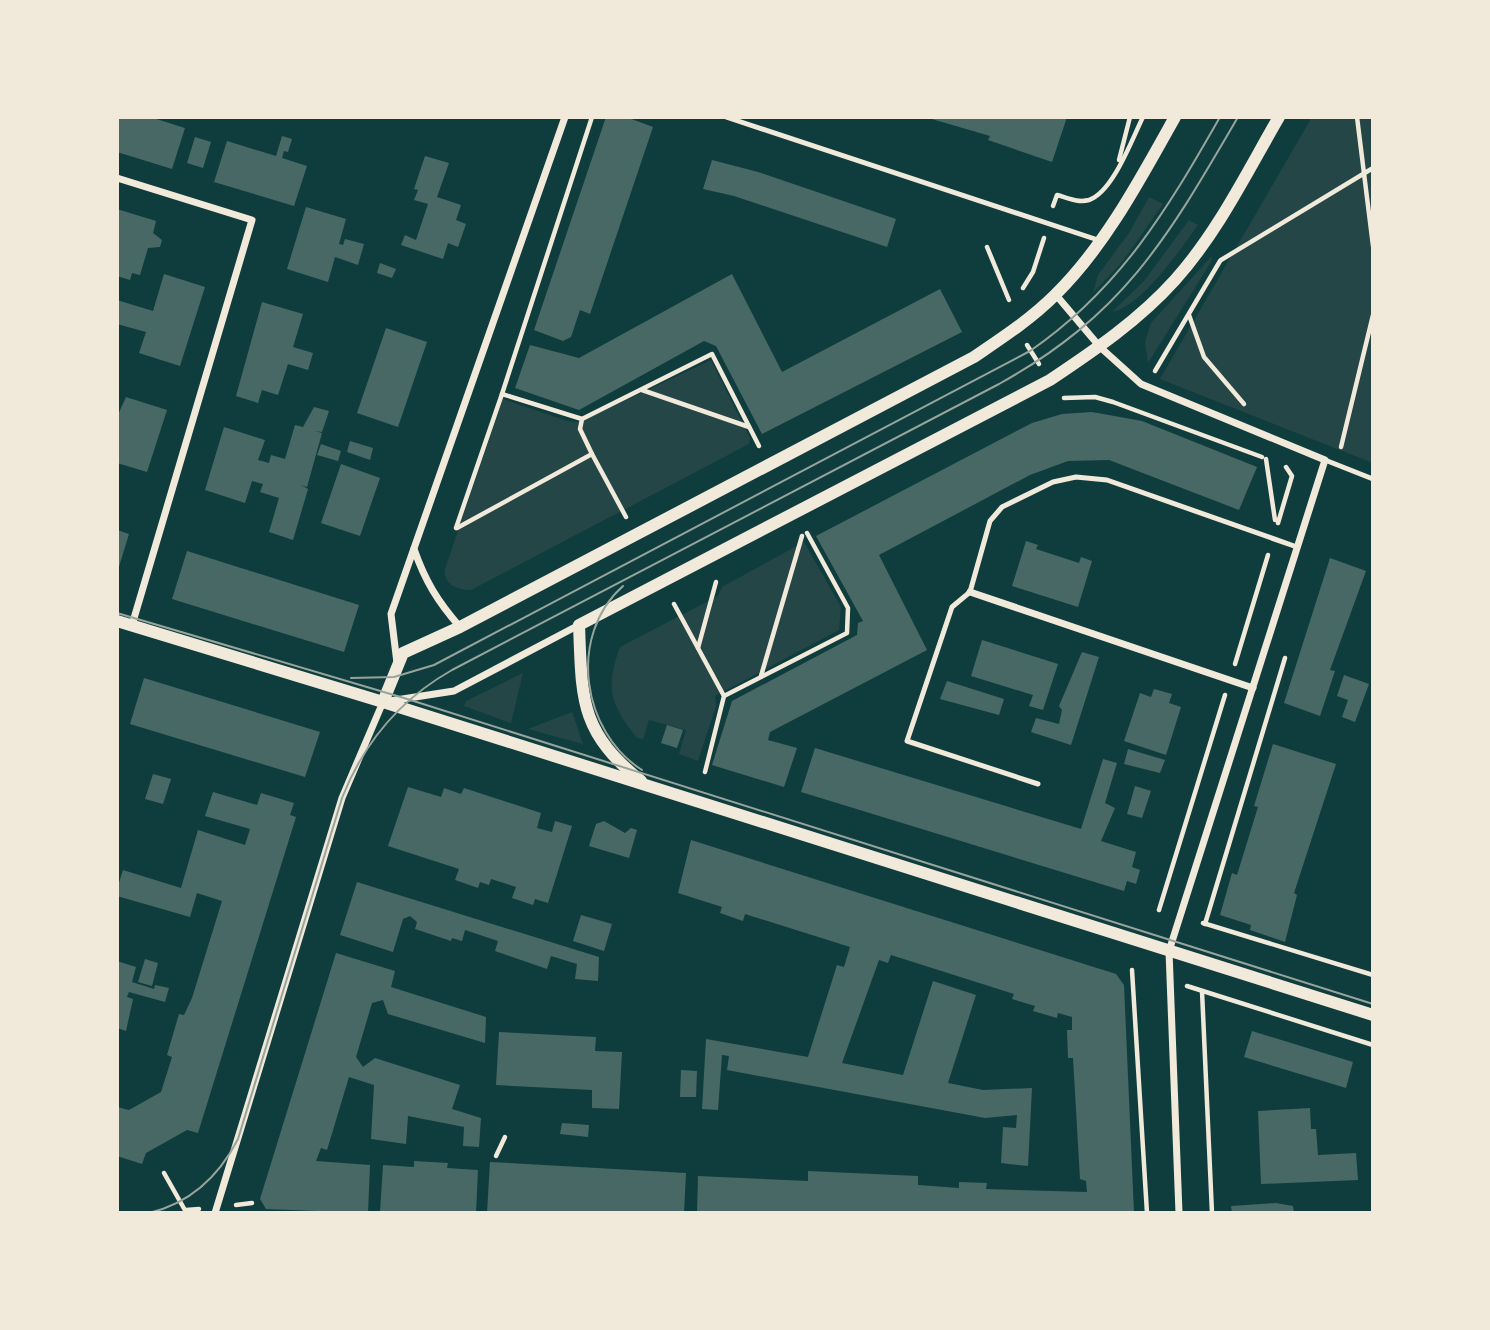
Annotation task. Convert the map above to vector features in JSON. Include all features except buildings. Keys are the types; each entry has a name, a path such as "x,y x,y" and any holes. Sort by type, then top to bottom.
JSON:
{"street":[{"path":"398,667 391,614 565,117"},
{"path":"215,1213 342,798 404,653 460,627 974,356 1016,328 1056,295 1099,240 1175,117"},
{"path":"383,702 454,691 1050,380 1100,347 1136,318 1175,280 1213,230 1279,117"},
{"path":"117,178 252,220 132,625"},
{"path":"1056,295 1100,347 1141,384 1325,460 1169,951 1179,1213"},
{"path":"414,549 426,582 438,603 460,627"},
{"path":"970,592 1253,688"},
{"path":"117,621 383,702 1373,1016"},
{"path":"579,625 582,698 589,719 601,740 647,786"}],"lane":[{"path":"726,117 1099,240"},
{"path":"1325,460 1373,479"},
{"path":"1038,784 907,741 952,607 970,592 990,521 1002,507 1053,482 1076,477 1107,481 1297,547"}],"path":[{"path":"592,117 456,528 592,454"},
{"path":"1116,172 1130,117"},
{"path":"1023,288 1033,272 1057,195 1077,201 1090,200 1100,193 1116,172 1143,117"},
{"path":"1357,117 1373,246"},
{"path":"1221,261 1373,168"},
{"path":"987,247 1009,300"},
{"path":"1158,368 1228,249"},
{"path":"1189,315 1205,357 1244,404"},
{"path":"1341,444 1373,315"},
{"path":"1016,328 1061,398 1095,397 1113,402 1289,468 1292,477"},
{"path":"502,394 582,419 712,354 759,446"},
{"path":"641,389 750,428"},
{"path":"582,419 580,429 626,517"},
{"path":"1266,459 1276,530"},
{"path":"724,696 847,633 848,608 804,535 761,677"},
{"path":"698,649 716,582"},
{"path":"674,604 724,696 705,772"},
{"path":"1205,924 1285,657"},
{"path":"1181,916 1373,975"},
{"path":"1132,970 1147,1213"},
{"path":"1170,981 1373,1045"},
{"path":"1202,991 1212,1213"},
{"path":"496,1156 505,1137"},
{"path":"164,1173 185,1213"}],"shaded area":[{"path":"1312,117 1373,117 1373,463 1160,379"},
{"path":"1149,197 1163,204 1123,261 1093,293 1098,275 1129,233"},
{"path":"1189,220 1198,225 1160,276 1136,299 1112,312 1144,281"},
{"path":"1212,256 1211,262 1148,363 1145,342 1151,323"},
{"path":"711,360 750,438 749,444 471,590 457,588 449,583 445,569 503,399 567,421 580,422"},
{"path":"804,542 841,607 839,630 715,696 716,706 698,761 679,754 686,730 649,720 643,739 637,738 621,715 613,695 613,674 620,647 718,596 722,587"},
{"path":"523,673 511,723 464,706 466,701"},
{"path":"572,712 583,744 528,729"}],"tram line":[{"path":"351,678 394,677 434,665 1030,351 1090,301 1139,246 1181,184 1220,117"},
{"path":"149,1213 178,1202 202,1186 222,1165 238,1139 342,798 361,759 385,724 416,695 452,670 999,384 1043,357 1080,330 1140,269 1189,200 1238,117"},
{"path":"623,586 605,607 594,630 589,656 589,682 595,708 606,732 622,753 642,770"},
{"path":"117,613 404,698 1373,1004"}]}
